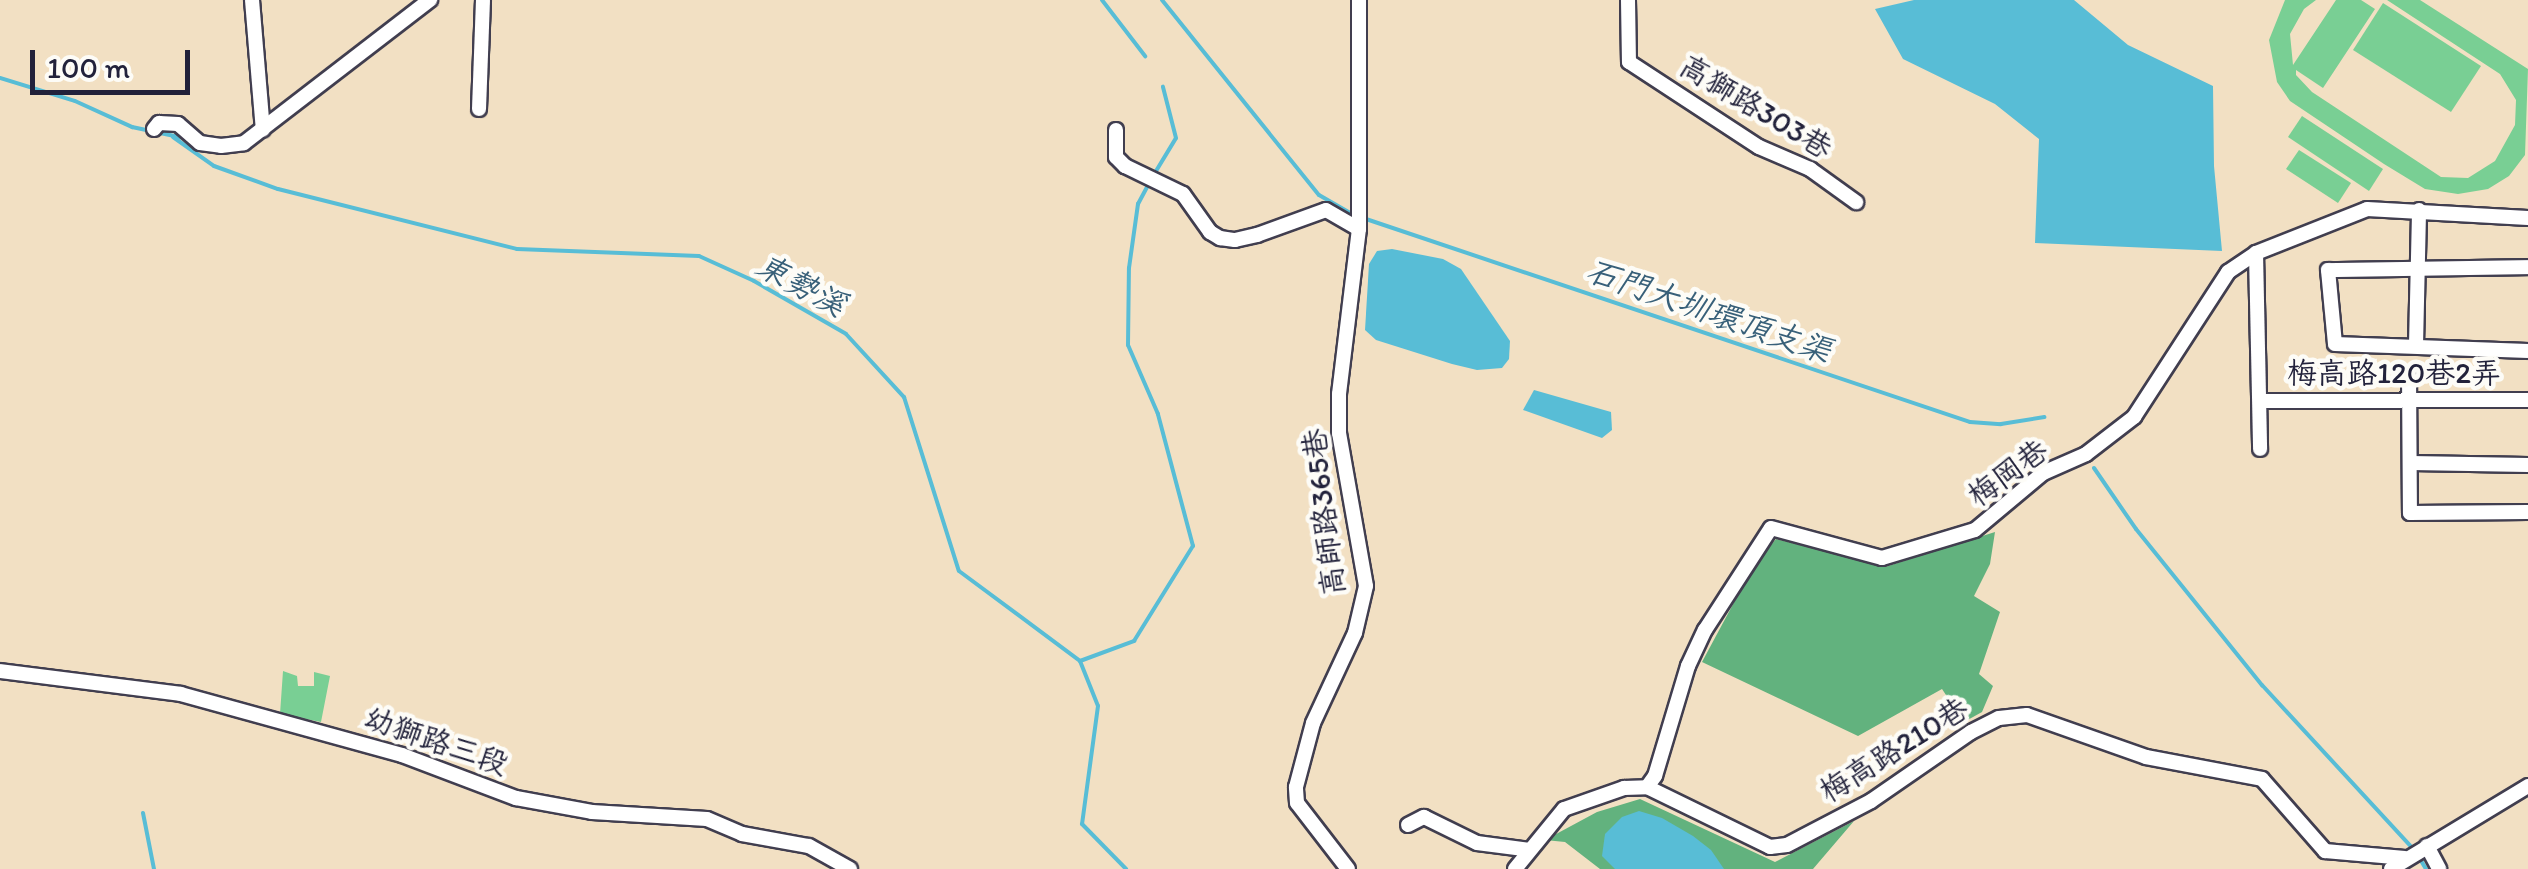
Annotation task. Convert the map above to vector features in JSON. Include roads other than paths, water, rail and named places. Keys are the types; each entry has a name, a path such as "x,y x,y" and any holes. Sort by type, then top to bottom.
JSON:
{"street":[{"path":"252,0 264,130"},
{"path":"154,129 159,123 178,124 200,142 221,146 244,143 430,0"},
{"path":"479,109 483,0"},
{"name":"高師路365巷","path":"1348,869 1297,803 1296,787 1312,723 1354,633 1366,586 1339,433 1359,229 1359,0"},
{"name":"高獅路303巷","path":"1628,0 1629,62 1759,147 1810,169 1856,202"},
{"path":"1116,130 1116,157 1183,194 1210,232 1220,238 1235,240 1258,234 1326,210 1359,229"},
{"name":"梅岡巷","path":"1646,788 1655,776 1688,666 1726,594 1771,528 1882,558 1976,530 2043,473 2086,454 2134,417 2228,272 2256,253 2344,214 2366,209 2528,218"},
{"path":"2416,345 2419,210"},
{"path":"2256,253 2260,450"},
{"path":"2528,268 2328,270 2335,344 2528,351"},
{"path":"2409,376 2410,513 2528,512"},
{"name":"梅高路120巷2弄","path":"2260,401 2528,400"},
{"path":"2411,462 2528,465"},
{"name":"幼獅路三段","path":"0,672 181,694 402,755 516,798 592,812 707,820 742,834 808,846 850,869"},
{"name":"梅高路210巷","path":"1646,788 1770,847 1787,845 1871,802 1971,732 1999,718 2027,715 2146,757 2262,780 2325,851 2416,853"},
{"path":"2392,869 2528,786"},
{"path":"1515,869 1564,809 1624,788 1646,788"},
{"path":"1408,825 1424,817 1477,843 1530,850"},
{"path":"2416,853 2439,869"}],"water":[{"path":"1914,0 2074,0 2128,45 2213,86 2214,166 2222,251 2035,243 2039,139 1995,104 1903,59 1875,9"},
{"path":"1392,249 1443,259 1461,269 1510,341 1509,359 1502,368 1477,370 1452,364 1376,340 1365,330 1369,264 1377,251"},
{"path":"1534,390 1611,412 1612,430 1602,438 1523,410"},
{"path":"1639,811 1662,818 1693,836 1711,850 1724,869 1615,869 1602,856 1605,834 1622,817"}],"waterway":[{"name":"石門大圳環頂支渠","path":"1102,0 1145,56"},
{"name":"石門大圳環頂支渠","path":"1162,0 1319,195 1353,215"},
{"name":"石門大圳環頂支渠","path":"0,78 75,101 132,127 184,138"},
{"name":"石門大圳環頂支渠","path":"1153,176 1176,138 1163,87"},
{"name":"東勢溪","path":"173,137 214,166 278,189 517,249 699,256 754,281 846,334 904,397 959,571 1080,661 1098,706 1082,824 1126,869"},
{"name":"石門大圳環頂支渠","path":"1080,661 1134,641 1193,546 1158,414 1128,345 1129,268 1138,204 1148,185"},
{"name":"石門大圳環頂支渠","path":"1363,218 1970,422 2001,424 2044,417"},
{"name":"石門大圳環頂支渠","path":"2094,468 2136,529 2262,685 2415,851"},
{"path":"143,813 154,869"},
{"name":"石門大圳環頂支渠","path":"2420,859 2426,869"}]}
